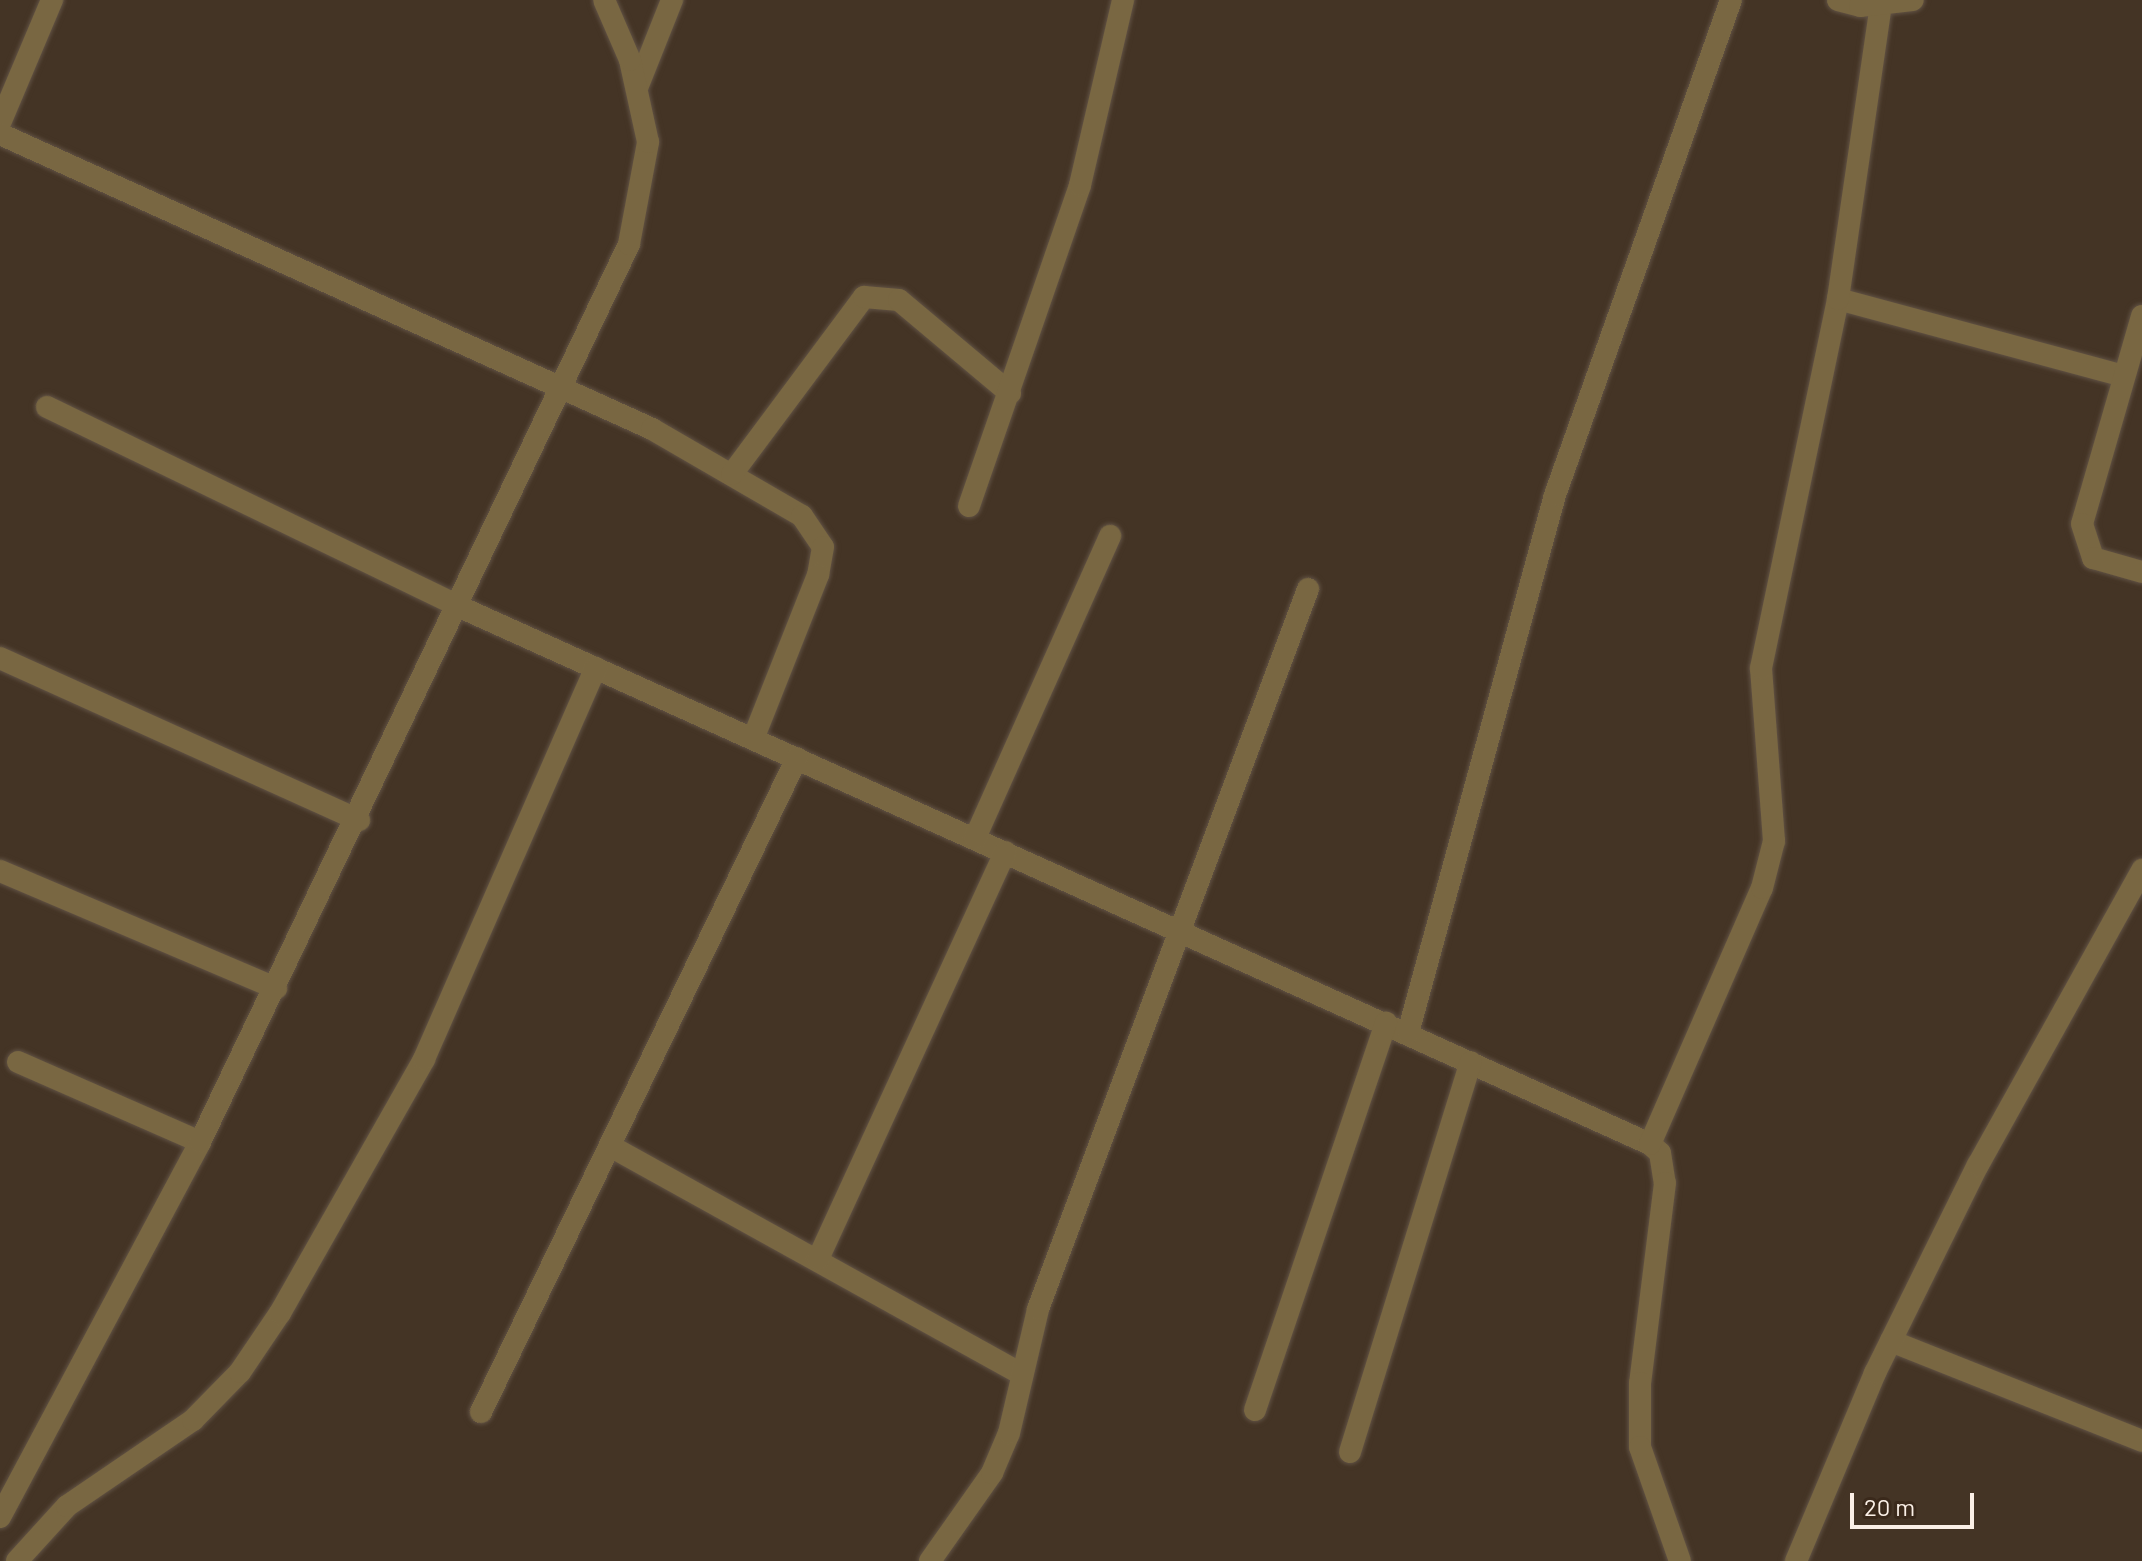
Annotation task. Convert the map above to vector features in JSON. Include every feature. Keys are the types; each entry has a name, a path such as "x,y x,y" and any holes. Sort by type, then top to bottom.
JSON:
{"street":[{"path":"0,123 52,0"},
{"path":"0,1517 200,1142 359,820 629,244 648,142 636,89 604,0"},
{"path":"636,89 672,0"},
{"path":"969,506 1080,185 1123,0"},
{"path":"1408,1033 1555,495 1731,0"},
{"path":"1838,0 1881,4 1913,0"},
{"path":"1650,1144 1762,888 1774,841 1761,668 1838,299 1881,4"},
{"path":"0,134 562,390 732,474 802,516 823,547 753,739"},
{"path":"732,474 864,297 899,300 1010,393"},
{"path":"1838,299 2124,376"},
{"path":"2142,316 2082,524 2083,545 2110,567 2142,572"},
{"path":"47,407 460,607 1650,1144 1660,1153 1665,1183 1640,1383 1640,1447 1680,1561"},
{"path":"975,838 1110,536"},
{"path":"930,1561 992,1473 1038,1309 1308,589"},
{"path":"0,658 359,820"},
{"path":"0,1554 16,1561 67,1506 193,1420 240,1372 280,1313 424,1059 596,668"},
{"path":"481,1412 797,758"},
{"path":"818,1259 1005,852"},
{"path":"1796,1561 1891,1341 1978,1165 2142,870"},
{"path":"0,871 276,988"},
{"path":"1255,1410 1386,1023"},
{"path":"18,1062 200,1142"},
{"path":"1350,1452 1471,1062"},
{"path":"610,1146 1022,1374"},
{"path":"1891,1341 2142,1441"}]}
